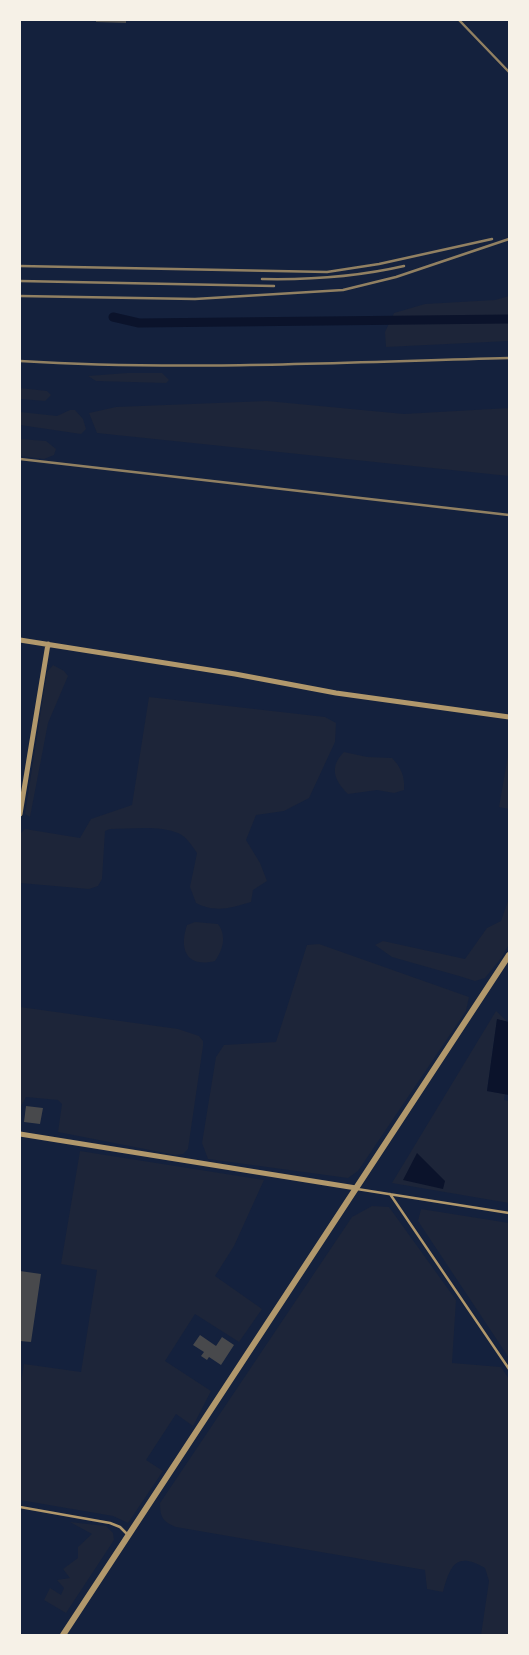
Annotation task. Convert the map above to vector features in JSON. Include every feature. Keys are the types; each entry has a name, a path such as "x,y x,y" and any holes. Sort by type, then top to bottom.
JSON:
{"street":[{"path":"20,640 336,693 509,717"},
{"path":"20,814 48,644"},
{"path":"63,1635 509,955"},
{"path":"20,1134 356,1188"}],"lane":[{"path":"356,1188 509,1213"},
{"path":"390,1194 509,1369"},
{"path":"20,1507 110,1523 120,1527 129,1536"}],"shaded area":[{"path":"509,296 509,341 386,347 385,332 394,313 425,304 495,300"},
{"path":"162,373 169,380 166,383 96,381 88,376"},
{"path":"20,388 47,391 51,395 45,401 20,399"},
{"path":"267,401 404,414 509,408 509,476 97,433 89,413 116,407"},
{"path":"70,410 75,410 83,419 86,429 81,434 20,425 20,412 57,416"},
{"path":"20,439 46,441 56,449 54,455 44,459 20,456"},
{"path":"53,665 64,671 68,676 48,723 30,817 25,814 47,672"},
{"path":"149,697 325,717 336,723 335,742 309,798 284,811 256,815 246,840 260,863 267,881 253,890 251,902 230,908 217,909 196,903 190,887 197,853 189,842 178,833 153,828 110,829 105,831 102,879 98,886 89,889 20,883 20,834 25,829 80,838 91,819 132,805"},
{"path":"509,750 509,809 499,807"},
{"path":"344,752 367,757 392,758 402,772 404,790 394,793 377,790 348,794 339,784 335,773 336,763"},
{"path":"509,898 509,944 502,957 485,978 475,981 392,957 375,945 383,941 465,959 487,928 501,921"},
{"path":"195,922 218,924 221,929 223,943 215,961 197,962 187,955 184,942 187,925"},
{"path":"319,944 469,997 466,1011 358,1171 348,1178 208,1159 202,1143 216,1057 224,1045 276,1042 307,945"},
{"path":"20,1007 178,1029 199,1036 203,1041 203,1046 188,1149 183,1154 175,1155 58,1132 62,1104 58,1100 26,1097 20,1108"},
{"path":"496,1011 508,1022 497,1020 487,1091 505,1094 504,1100 509,1101 509,1203 392,1183"},
{"path":"497,1019 509,1022 509,1095 487,1091"},
{"path":"80,1151 264,1180 234,1246 215,1276 262,1309 239,1342 195,1314 165,1361 211,1391 193,1426 176,1414 146,1460 163,1471 128,1523 113,1516 20,1500 20,1388 24,1364 81,1372 97,1270 61,1264"},
{"path":"417,1153 445,1181 443,1189 403,1180"},
{"path":"372,1206 389,1207 456,1300 452,1363 501,1367 509,1379 509,1635 481,1635 489,1581 485,1568 475,1563 461,1561 456,1564 448,1575 443,1592 427,1589 425,1570 176,1527 165,1521 161,1512 160,1503 352,1217"},
{"path":"421,1209 509,1223 509,1358 418,1221"},
{"path":"70,1522 106,1526 113,1533 114,1540 66,1613 44,1600 50,1588 61,1595 64,1588 57,1580 70,1578 63,1569 78,1558 78,1547 92,1534"}],"building":[{"path":"96,20 126,20 126,23 96,22"},
{"path":"26,1106 43,1108 40,1124 24,1122"},
{"path":"20,1271 41,1274 31,1342 20,1341"},
{"path":"200,1335 216,1346 222,1337 234,1345 221,1365 209,1357 207,1360 201,1356 204,1352 193,1345"}],"waterway":[{"path":"113,317 139,323 509,319"}],"railway":[{"path":"459,20 509,72"},
{"path":"20,266 327,272 379,264 492,239"},
{"path":"20,296 195,299 343,290 396,277 509,239"},
{"path":"262,279 333,277 404,266"},
{"path":"20,281 274,286"},
{"path":"20,361 203,366 509,358"},
{"path":"20,459 509,515"}]}
